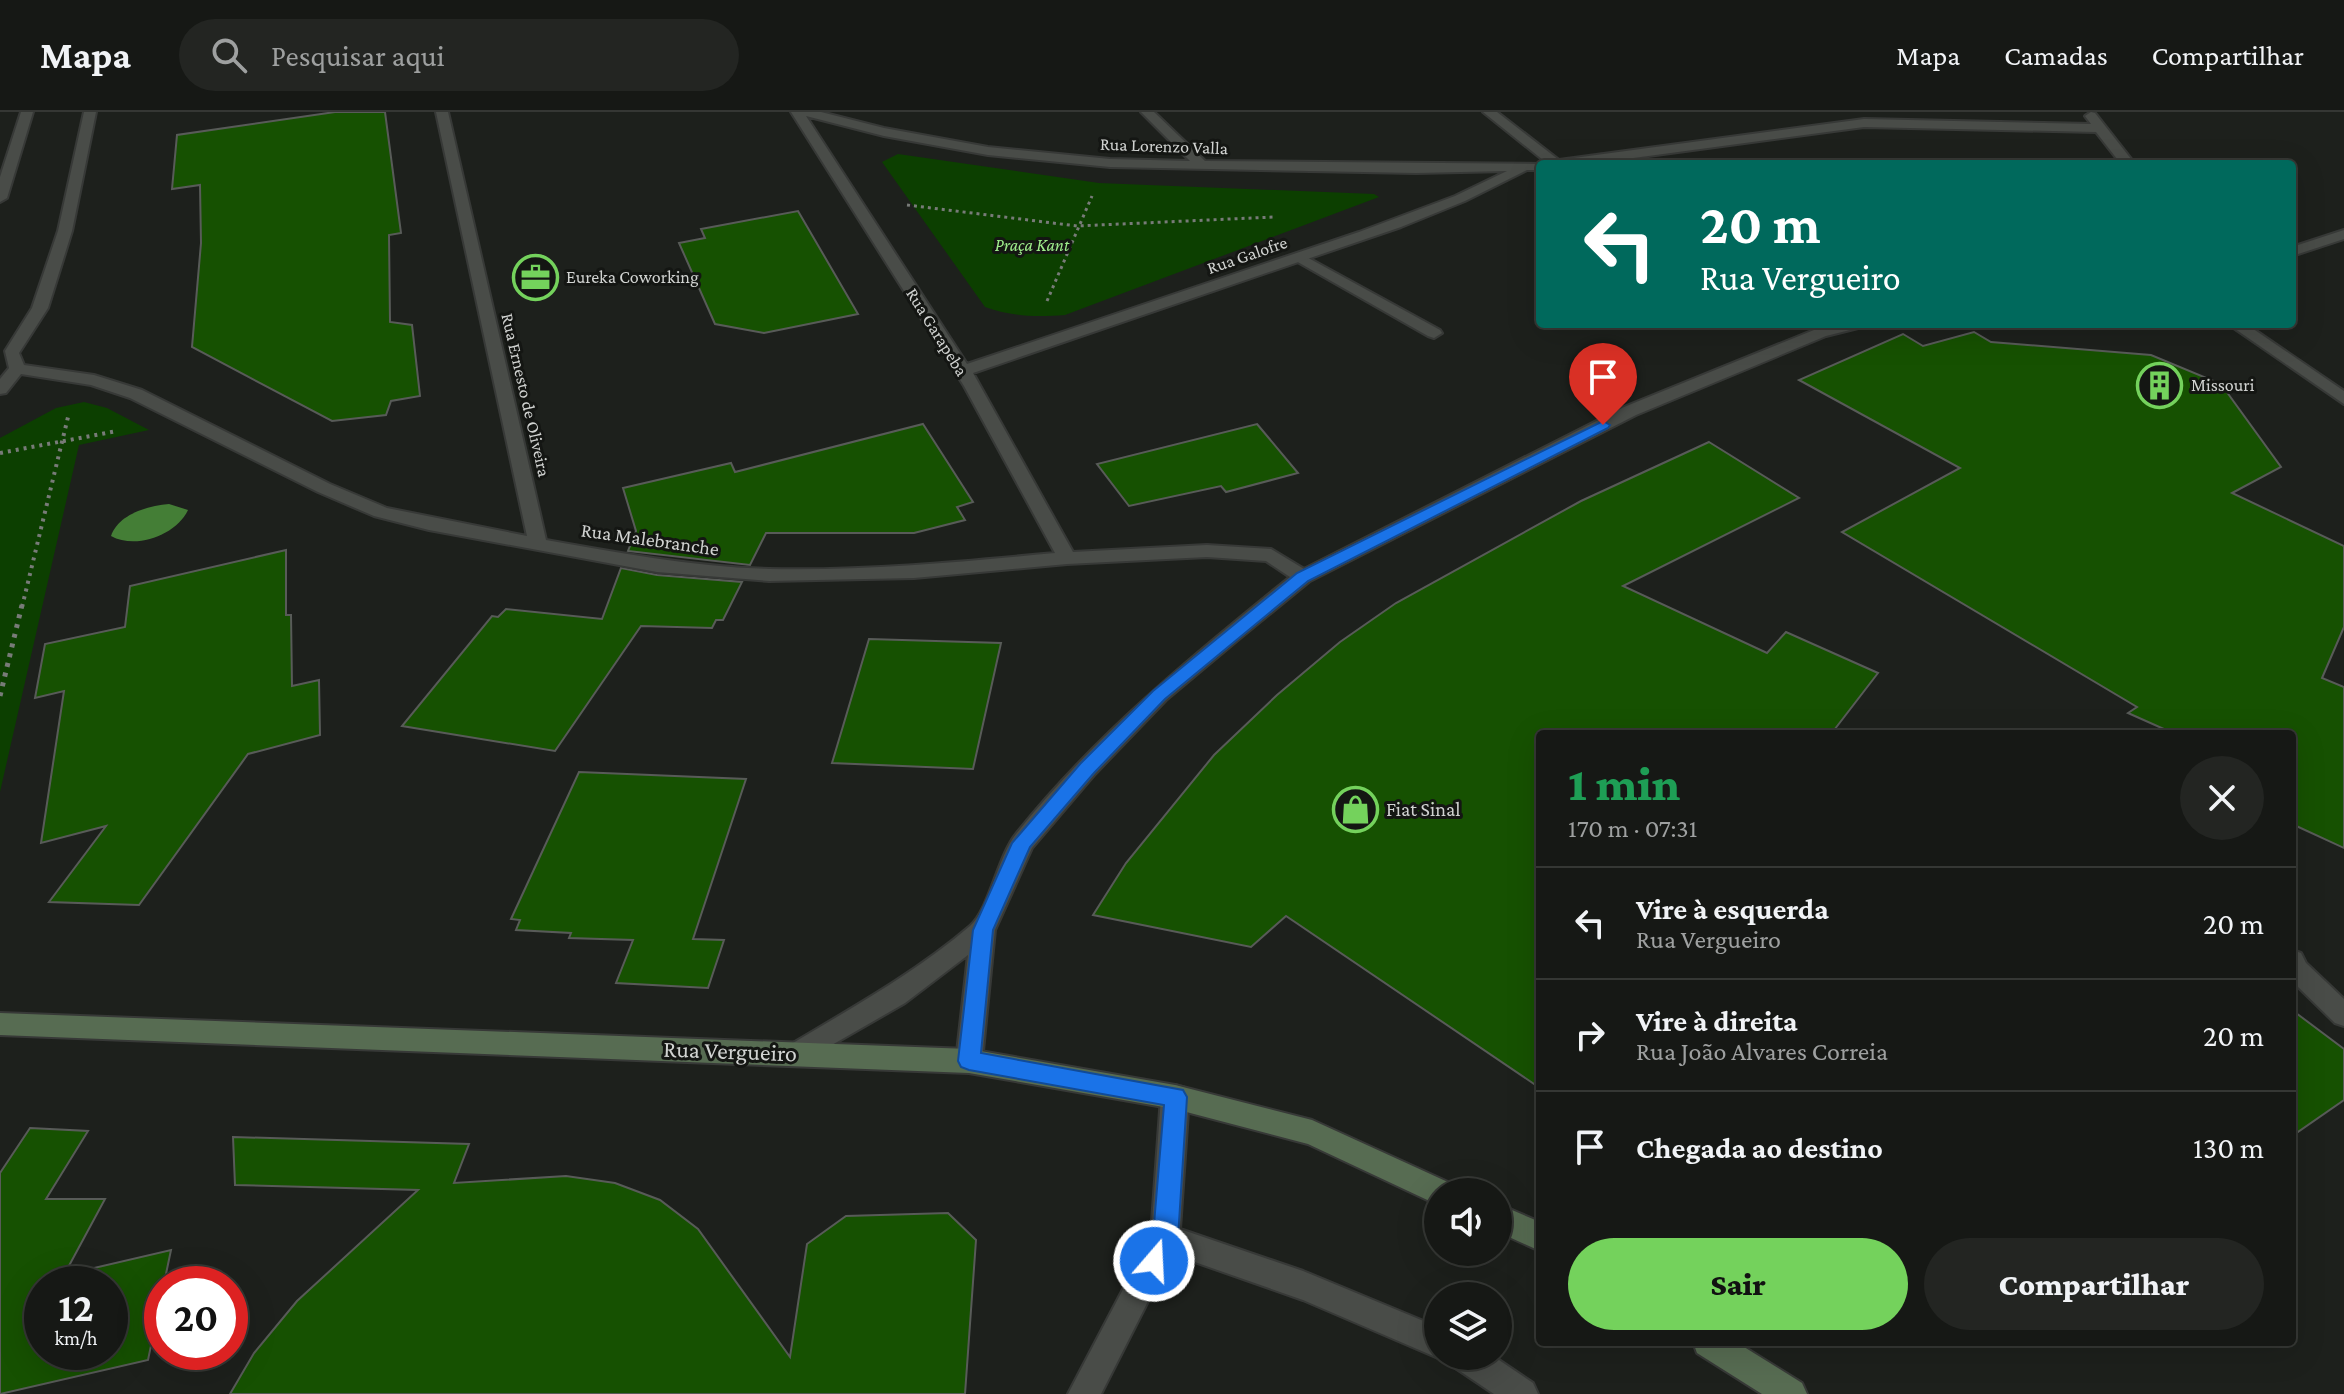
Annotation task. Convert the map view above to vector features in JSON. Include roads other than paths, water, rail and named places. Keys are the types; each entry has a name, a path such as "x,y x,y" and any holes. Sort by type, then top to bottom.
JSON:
{"main road":[{"name":"Rua Vergueiro","path":"0,1024 969,1061 1175,1097 1312,1133 1424,1185"},
{"path":"1512,1224 1536,1235"},
{"path":"1714,1346 1791,1394"}],"street":[{"path":"0,198 4,173 27,112"},
{"path":"0,389 10,355 40,308 61,244 90,112"},
{"name":"Rua Ernesto de Oliveira","path":"442,112 538,545"},
{"name":"Rua Garapeba","path":"797,112 963,371 1039,500 1067,558"},
{"name":"Rua Lorenzo Valla","path":"806,112 884,132 988,151 1110,163 1416,169 1533,166"},
{"path":"1147,112 1203,166"},
{"path":"1489,112 1553,160"},
{"path":"1845,112 1864,123"},
{"path":"2088,112 2125,160"},
{"path":"1588,160 1864,123 1978,123 2101,128"},
{"name":"Rua Galofre","path":"963,371 1079,335 1301,258 1477,192 1533,166"},
{"path":"2296,251 2344,234"},
{"path":"1301,258 1434,333"},
{"path":"969,1061 983,930 1022,843 1087,768 1159,695 1303,577 1630,411 1820,333 1840,328"},
{"path":"2242,328 2344,399"},
{"name":"Rua Malebranche","path":"10,355 136,394 324,488 381,512 657,566 769,575 914,572 1067,558 1207,551 1271,555 1303,577"},
{"path":"797,1054 896,995 983,930"},
{"path":"2296,968 2344,1015"},
{"path":"1084,1394 1165,1238 1175,1097"},
{"path":"1165,1238 1281,1275 1365,1308 1424,1336"},
{"path":"1486,1370 1522,1394"}],"place":[{"name":"Eureka Coworking","path":"535,277"},
{"name":"Missouri","path":"2160,385"},
{"name":"Fiat Sinal","path":"1355,809"}],"park label":[{"name":"Praça Kant","path":"1032,245"}]}
